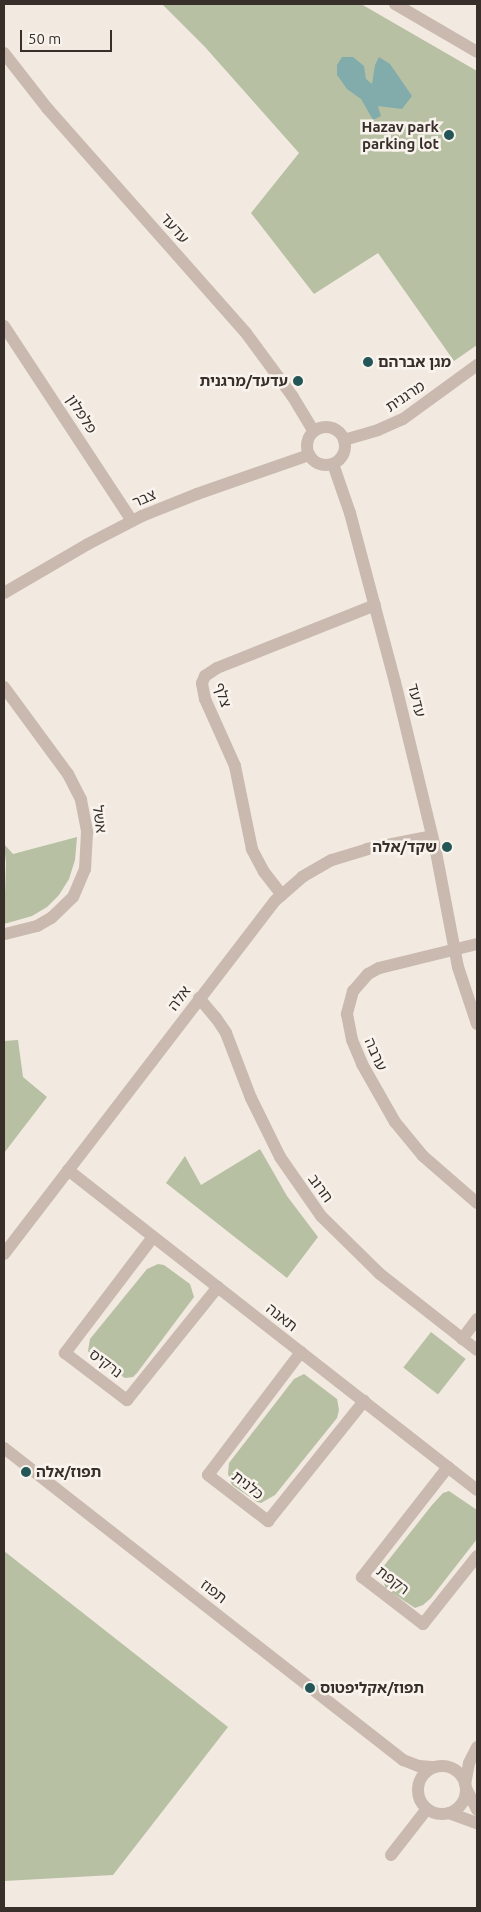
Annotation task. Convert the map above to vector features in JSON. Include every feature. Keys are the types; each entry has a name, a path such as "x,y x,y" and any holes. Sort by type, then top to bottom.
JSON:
{"street":[{"path":"395,4 477,52"},
{"name":"עדעד","path":"4,53 47,108 246,334 293,397 313,430"},
{"name":"פלפלון","path":"4,326 132,521"},
{"name":"מרגנית","path":"344,440 378,430 403,419 477,365"},
{"path":"320,427 331,427 341,433 344,440 343,455 333,464 324,465 317,463 309,455 306,444 313,430 320,427"},
{"name":"צבר","path":"4,594 69,554 132,521 179,500 309,455"},
{"name":"עדעד","path":"333,464 348,507 375,605 432,836 465,993 477,1024"},
{"name":"צלף","path":"282,895 264,872 252,849 237,772 205,699 202,683 205,676 217,668 375,605"},
{"name":"אשל","path":"4,687 68,774 81,800 87,832 85,868 73,897 63,909 44,922 21,931 4,934"},
{"name":"אלה","path":"4,1254 264,914 282,895 302,877 340,857 367,849 432,836"},
{"name":"ערבה","path":"477,944 391,963 368,974 359,982 351,996 347,1014 352,1040 372,1085 395,1122 423,1156 477,1203"},
{"name":"חרוב","path":"200,998 226,1033 251,1098 280,1157 321,1216 380,1274 477,1350"},
{"name":"תאנה","path":"68,1170 477,1490"},
{"name":"נרקיס","path":"153,1237 65,1353 127,1400 218,1287"},
{"path":"462,1339 477,1319"},
{"name":"כלנית","path":"302,1352 208,1474 268,1521 364,1402"},
{"name":"תפוז","path":"4,1448 403,1760 419,1766 438,1767"},
{"name":"רקפת","path":"448,1467 362,1577 423,1624 477,1556"},
{"path":"475,1749 467,1767 463,1802 458,1809 440,1814 427,1809 421,1802 418,1789 424,1775 438,1767 460,1760 475,1749"},
{"name":"תפוז","path":"403,1760 418,1789"},
{"path":"438,1767 454,1769 460,1775 477,1810"},
{"path":"391,1855 427,1809"},
{"path":"449,1813 477,1823"}],"green space":[{"path":"162,4 361,4 477,71 477,345 454,361 378,253 314,294 251,213 299,153 205,47"},
{"path":"77,837 75,860 69,879 59,895 47,907 32,916 4,924 6,863 4,844 13,854"},
{"path":"18,1040 23,1077 47,1097 4,1153 4,1041"},
{"path":"260,1149 287,1196 318,1237 287,1278 166,1183 185,1156 201,1185"},
{"path":"158,1264 164,1265 190,1284 194,1297 137,1373 133,1377 125,1378 91,1355 88,1351 90,1339 147,1269"},
{"path":"431,1332 466,1359 438,1395 403,1367"},
{"path":"304,1374 337,1399 339,1410 337,1418 275,1495 261,1503 257,1502 232,1485 228,1474 229,1463 294,1379"},
{"path":"449,1491 477,1510 477,1539 431,1598 423,1605 415,1608 386,1589 381,1575 383,1567 432,1505 443,1493"},
{"path":"4,1551 228,1727 113,1875 4,1881"}],"water":[{"path":"342,57 353,57 364,66 366,79 372,84 375,65 379,57 390,64 412,96 402,109 378,106 381,116 373,120 361,99 347,89 337,75 337,65"}],"place":[{"name":"Hazav park parking lot","path":"449,135"},
{"name":"מגן אברהם","path":"368,362"},
{"name":"עדעד/מרגנית","path":"298,381"},
{"name":"שקד/אלה","path":"447,847"},
{"name":"תפוז/אלה","path":"26,1472"},
{"name":"תפוז/אקליפטוס","path":"310,1688"}]}
